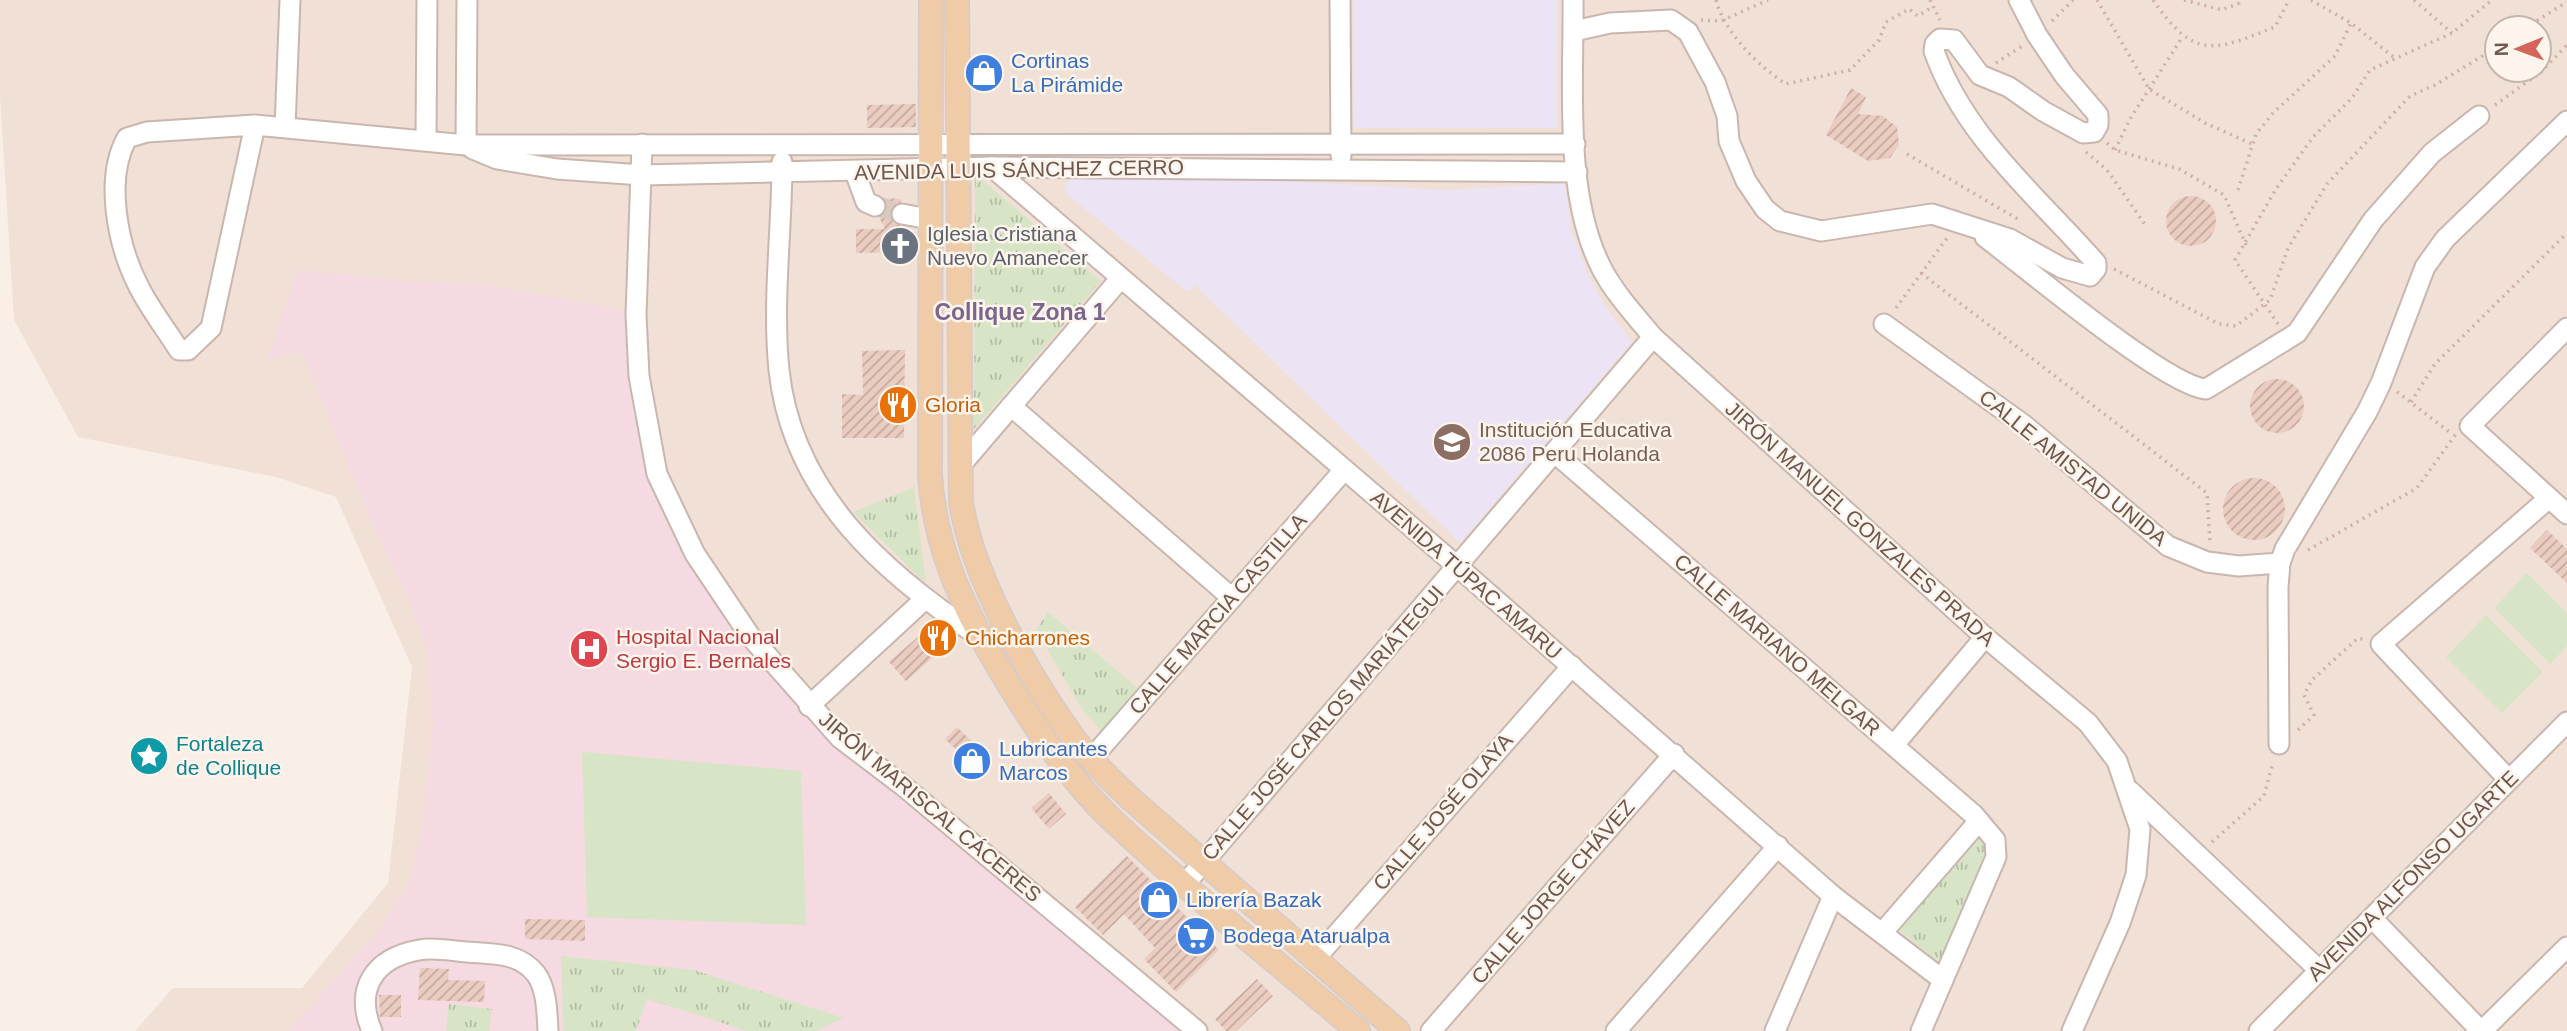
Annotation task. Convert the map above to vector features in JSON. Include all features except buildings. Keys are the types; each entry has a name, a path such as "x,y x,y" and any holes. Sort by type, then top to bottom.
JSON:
{"main road":[{"path":"931,0 929,219 933,506 938,539 950,571 980,636 1017,698 1074,779 1114,822 1184,885 1358,1031"},
{"path":"957,0 960,466 964,525 989,588 1044,692 1091,759 1132,800 1398,1031"}],"street":[{"path":"285,127 290,0"},
{"path":"426,140 427,0"},
{"path":"466,145 467,0"},
{"path":"1340,0 1342,170"},
{"name":"JIRÓN MANUEL GONZALES PRADA","path":"1573,0 1577,172 1589,233 1601,267 1614,289 1653,337 1985,638 2088,723 2118,761 2130,791 2140,829 2136,875 2120,923 2072,1031"},
{"path":"1574,31 1610,23 1671,20 1695,43 1723,100 1729,141 1746,181 1765,209 1780,221 1821,231 1932,214 2010,239 2080,275 2093,274 2096,263 1975,131 1950,92 1934,51 1935,44 1940,39 1954,40 1980,75 2009,87 2042,111 2083,133 2094,132 2098,125 2098,115 2037,35 2019,0"},
{"path":"1965,225 2139,355 2191,386 2206,389 2297,333 2338,277 2372,220 2432,153 2479,116"},
{"path":"2278,744 2280,563 2381,383 2425,267 2445,239 2567,121"},
{"name":"AVENIDA LUIS SÁNCHEZ CERRO","path":"255,124 211,328 188,350 179,350 138,285 120,232 116,177 121,149 127,138 147,132 255,124 466,145 1575,144"},
{"name":"JIRÓN MARISCAL CÁCERES","path":"642,144 637,288 639,364 646,425 657,474 672,512 721,595 750,636 809,706 841,738 902,785 1197,1031"},
{"name":"AVENIDA LUIS SÁNCHEZ CERRO","path":"466,145 498,159 545,167 642,175 992,167 1577,172"},
{"path":"782,145 777,327 779,369 784,404 797,446 810,474 829,502 882,560 924,600 980,636"},
{"name":"AVENIDA TÚPAC AMARU","path":"992,167 1457,565 1833,896 1943,979"},
{"path":"855,172 866,202 875,206"},
{"path":"902,214 929,219"},
{"path":"960,466 1120,279"},
{"name":"CALLE AMISTAD UNIDA","path":"1884,324 2024,425 2168,546 2207,562 2239,566 2280,563"},
{"path":"2566,512 2462,431 2567,328"},
{"name":"CALLE JOSÉ CARLOS MARIÁTEGUI","path":"1184,885 1653,337"},
{"path":"1011,406 1232,598"},
{"name":"CALLE MARIANO MELGAR","path":"1555,453 1894,745 1979,821 1995,840 1996,857 1943,979"},
{"name":"CALLE MARCIA CASTILLA","path":"1091,759 1344,470"},
{"path":"2509,780 2381,644 2548,499"},
{"path":"809,706 924,600"},
{"path":"1894,745 1985,638"},
{"name":"CALLE JOSÉ OLAYA","path":"1315,959 1572,666"},
{"name":"AVENIDA ALFONSO UGARTE","path":"2259,1031 2567,722"},
{"name":"CALLE JORGE CHÁVEZ","path":"1432,1031 1674,754"},
{"path":"2130,791 2319,970"},
{"path":"1882,933 1979,821"},
{"path":"1616,1031 1778,846"},
{"path":"1774,1031 1833,896"},
{"path":"2372,918 2482,1031 2567,947"},
{"path":"372,1031 363,1012 365,988 381,967 397,957 420,950 509,955 527,965 537,976 546,1003 548,1031"},
{"path":"1921,1031 1943,979"}],"path":[{"path":"1716,0 1721,20 1771,74 1786,84 1850,70 1879,40 1886,22 1909,9 1918,16 1932,8"},
{"path":"1671,20 1721,20 1769,0"},
{"path":"2096,0 2149,89 2205,123 2252,144"},
{"path":"2153,0 2172,26 2191,44 2215,47 2275,27 2289,0"},
{"path":"2184,0 2222,10 2239,0"},
{"path":"2311,0 2351,23 2396,59"},
{"path":"2414,0 2452,33"},
{"path":"2288,339 2235,260 2276,189 2314,136 2352,98 2370,70 2452,33 2492,0"},
{"path":"2548,14 2567,2"},
{"path":"2238,190 2252,144 2273,113 2335,56 2351,23"},
{"path":"2115,150 2183,36"},
{"path":"2479,116 2540,72 2567,45"},
{"path":"2096,263 2119,271 2146,288 2219,324 2236,326 2270,300 2288,248 2327,184 2379,132 2410,96 2435,85 2483,56"},
{"path":"2094,132 2115,150 2179,169 2224,195 2246,245"},
{"path":"1907,154 2026,224"},
{"path":"1884,324 1921,272 1965,225"},
{"path":"2411,402 2435,363 2567,233"},
{"path":"1921,272 2207,494 2210,551 2207,562"},
{"path":"2280,563 2378,513 2417,488 2462,431 2381,383"},
{"path":"2197,855 2264,796 2278,744 2314,715 2304,695 2312,680 2358,638 2381,644"}],"shaded area":[{"path":"0,0 2567,0 2567,1031 135,1031 173,988 302,988 388,883 412,667 336,497 276,477 78,437 14,320 0,96"},
{"path":"1354,0 1557,0 1557,128 1354,128"},
{"name":"Institución Educativa 2086 Peru Holanda","path":"1072,176 1287,181 1446,190 1565,183 1571,229 1586,269 1603,303 1632,342 1460,543 1195,285 1188,292 1069,196 1064,186"},
{"name":"Hospital Nacional Sergio E. Bernales","path":"297,270 405,281 487,285 626,311 635,415 648,477 666,522 703,582 747,643 1183,1031 288,1031 378,931 410,882 423,821 433,726 428,654 411,606 383,548 301,352 268,360"}],"green space":[{"path":"975,174 1101,281 974,429"},
{"path":"914,487 926,584 853,512"},
{"path":"2527,573 2567,613 2567,646 2550,664 2494,608"},
{"path":"1048,612 1140,690 1103,733 1082,709 1036,630"},
{"path":"2486,615 2543,672 2502,713 2446,657"},
{"path":"582,752 801,771 806,925 587,917"},
{"path":"1979,828 1991,847 1944,957 1936,960 1897,928"},
{"path":"561,956 694,970 844,1018 816,1031 747,1031 647,999 636,1031 563,1031"},
{"path":"449,1004 492,1009 489,1031 446,1031"}],"tunnel":[{"path":"875,206 902,214"}],"place":[{"name":"Cortinas La Pirámide","path":"984,73"},
{"name":"Iglesia Cristiana Nuevo Amanecer","path":"900,246"},
{"name":"Gloria","path":"898,405"},
{"name":"Institución Educativa 2086 Peru Holanda","path":"1452,442"},
{"name":"Chicharrones","path":"938,638"},
{"name":"Hospital Nacional Sergio E. Bernales","path":"589,649"},
{"name":"Fortaleza de Collique","path":"149,756"},
{"name":"Lubricantes Marcos","path":"972,761"},
{"name":"Librería Bazak","path":"1159,900"},
{"name":"Bodega Atarualpa","path":"1196,936"}],"district":[{"name":"Collique Zona 1","path":"1020,312"}]}
